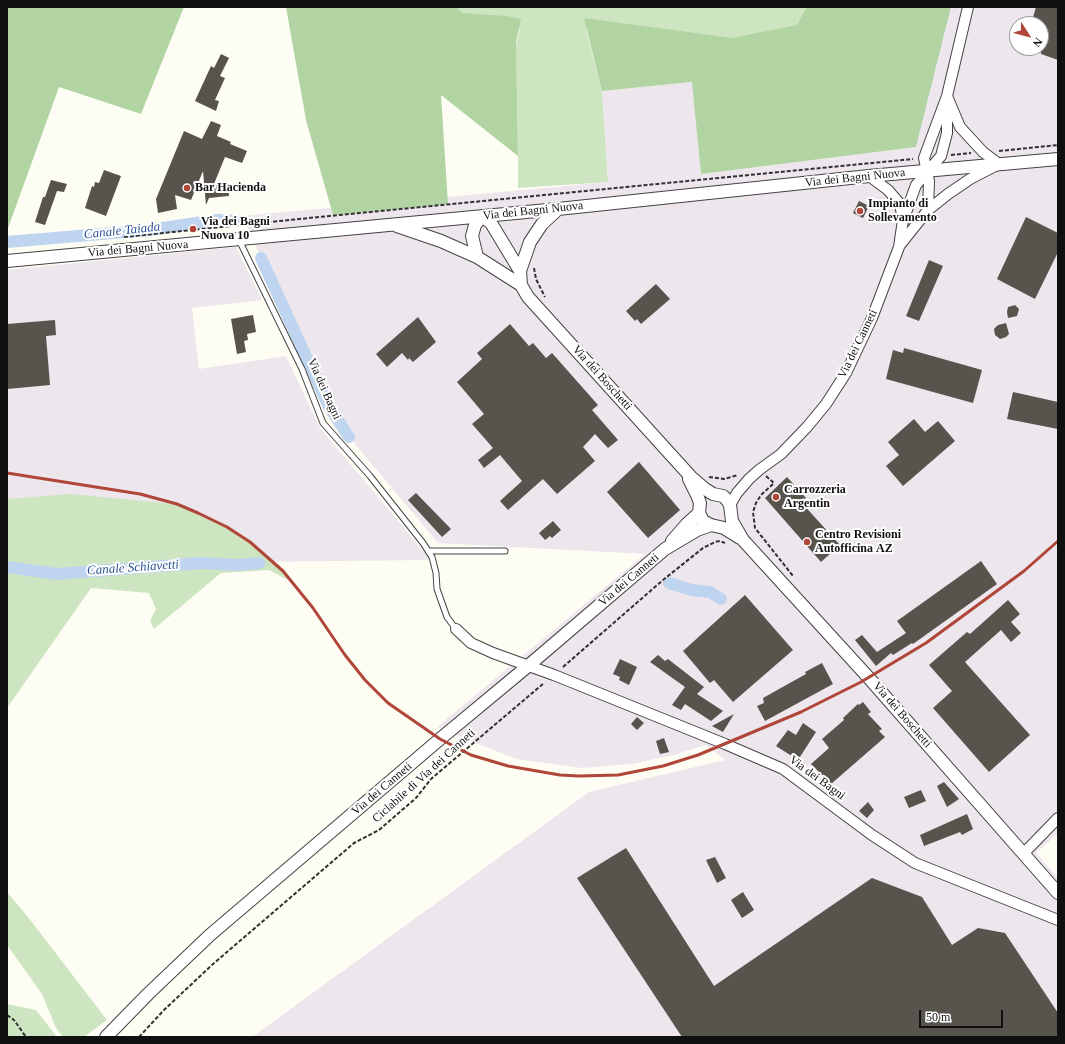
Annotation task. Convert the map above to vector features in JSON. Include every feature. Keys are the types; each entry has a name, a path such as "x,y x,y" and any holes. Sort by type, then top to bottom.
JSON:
{"street":[{"path":"928,210 929,181 924,158 947,96 968,7"},
{"path":"947,96 960,127 983,152 999,164"},
{"path":"941,156 947,133 947,96"},
{"name":"Via dei Canneti","path":"715,494 734,488 744,477 759,470 781,454 807,427 826,404 846,373 872,318 899,247 903,220 916,185 941,156"},
{"name":"Via dei Bagni Nuova","path":"7,261 558,209 868,176 1058,159"},
{"name":"Via dei Canneti","path":"899,247 928,210 970,179 999,164"},
{"name":"Via dei Canneti","path":"868,176 888,190 900,204 903,220"},
{"name":"Via dei Boschetti","path":"558,209 542,224 530,242 520,271 521,285 528,297 684,470 697,483 715,494 723,496 730,509 732,521 743,540 868,677 1058,893"},
{"path":"477,257 472,236 475,225 482,216"},
{"name":"Via dei Boschetti","path":"482,216 491,224 520,271"},
{"name":"Via dei Boschetti","path":"394,224 441,241 477,257 521,285"},
{"name":"Via dei Boschetti","path":"684,470 693,486 703,522 731,532 743,540"},
{"name":"Via dei Canneti","path":"730,509 744,477"},
{"path":"699,508 707,495 715,494"},
{"name":"Via dei Canneti","path":"665,550 699,508"},
{"path":"714,526 726,521 730,509"},
{"name":"Via dei Canneti","path":"106,1037 148,994 210,935 440,739 665,550 697,530 714,526"},
{"name":"Via dei Bagni","path":"456,629 471,643 493,653 554,675 783,769 872,835 915,862 1058,920"},
{"path":"1024,853 1058,818"}],"lane":[{"name":"Via dei Bagni","path":"238,239 302,369 323,423 370,476 423,543 432,557 436,573 436,589 447,617 456,629"},
{"path":"428,551 504,551"}],"path":[{"path":"941,156 1058,145"},
{"path":"124,237 319,216 924,158"},
{"path":"533,264 536,279 545,297"},
{"path":"759,470 774,483 761,495 756,503 753,512 755,528 793,576"},
{"path":"706,476 724,479 744,477"},
{"name":"Ciclabile di Via dei Canneti","path":"139,1037 164,1010 213,964 354,843 379,830 416,798 431,779 663,580 703,548 720,541 729,545"},
{"path":"7,1015 14,1020 26,1037"}],"shaded area":[{"path":"951,7 1058,7 1058,833 1036,853 1058,878 1058,1037 252,1037 589,792 725,760 706,745 674,755 632,764 582,768 516,759 437,727 645,554 438,543 349,437 329,407 242,216 608,182 602,91 693,82 701,174 916,147"},
{"path":"236,247 262,300 192,308 199,369 286,356 320,428 431,560 51,564 7,556 7,270"}],"green space":[{"path":"7,7 184,7 141,114 59,87 7,231"},
{"path":"286,7 456,7 462,13 506,16 521,19 516,43 518,156 441,95 448,204 333,215 306,120"},
{"path":"338,7 893,7 867,54 586,29 602,91 608,182 518,188 516,46 520,28"},
{"path":"807,7 951,7 916,147 701,174 692,82 602,91 584,18 732,38 797,25"},
{"path":"70,494 177,504 227,527 250,542 273,561 292,582 269,570 221,573 154,629 150,621 156,609 149,593 91,588 7,708 7,499"},
{"path":"7,892 107,1020 84,1037 63,1037 56,1028 42,994 7,945"},
{"path":"7,1004 36,1010 57,1037 7,1037"}],"building":[{"path":"1036,7 1058,7 1058,60 1047,56 1049,56 1049,16 1033,16"},
{"path":"221,54 229,58 220,76 225,78 215,100 219,101 216,111 195,101 211,66 214,68"},
{"path":"211,121 221,125 217,136 231,142 230,144 247,151 242,163 225,157 214,184 228,183 229,196 209,198 206,205 203,171 191,200 175,195 177,209 158,213 156,199 184,131 202,139"},
{"path":"104,170 121,176 106,216 85,208 92,186 94,187 95,182 99,183"},
{"path":"51,180 67,184 64,192 57,191 45,225 35,222 43,197 45,197"},
{"name":"Impianto di Sollevamento","path":"859,201 869,206 863,218 853,213"},
{"path":"1026,217 1058,233 1058,252 1035,299 997,279"},
{"path":"929,260 943,266 919,321 906,316"},
{"path":"656,284 670,299 641,324 637,319 635,321 626,311"},
{"path":"1015,305 1019,309 1017,316 1008,318 1008,307"},
{"path":"253,315 256,332 247,334 248,340 244,341 246,352 237,354 231,319"},
{"path":"418,317 436,342 413,362 409,358 408,360 402,353 387,367 376,354"},
{"path":"55,320 56,335 46,336 50,385 7,389 7,324"},
{"path":"1006,323 1009,334 1000,339 995,335 994,329 998,325"},
{"path":"510,324 529,346 533,343 546,358 552,353 598,405 592,410 618,440 608,448 595,434 583,447 595,461 557,494 543,479 508,510 500,501 522,481 500,455 484,468 478,460 493,448 472,424 484,414 457,382 482,359 477,353"},
{"path":"904,348 982,370 973,403 886,379 893,350 903,353"},
{"path":"1013,392 1058,402 1058,429 1007,419"},
{"path":"914,419 925,432 938,421 955,441 903,486 886,466 899,455 888,442"},
{"path":"639,462 680,510 648,538 607,492"},
{"path":"787,477 806,498 801,502 840,545 821,562 765,498"},
{"path":"416,493 451,529 442,537 408,500"},
{"path":"553,521 561,530 552,538 550,536 545,540 539,533"},
{"path":"981,561 997,584 913,644 912,643 893,655 891,653 876,666 855,640 862,635 877,652 906,633 897,621"},
{"path":"745,595 793,650 733,702 714,680 710,683 683,651"},
{"path":"1008,600 1020,614 1011,622 1021,633 1011,642 1001,630 965,662 1030,735 989,772 933,708 952,691 929,665 967,632 970,634"},
{"path":"658,655 665,661 668,659 704,687 697,694 723,711 711,721 685,704 681,710 672,705 685,687 650,662"},
{"path":"620,659 637,667 629,685 619,680 620,677 613,674"},
{"path":"822,663 833,684 765,721 757,706 764,703 763,698 806,674 805,672"},
{"path":"863,702 871,712 868,714 882,729 879,731 885,737 831,784 811,764 829,748 822,739 844,720 843,718 858,704 859,705"},
{"path":"734,714 723,732 712,726"},
{"path":"637,717 644,723 637,730 631,724"},
{"path":"803,723 816,732 798,760 776,746 788,730 796,735"},
{"path":"664,738 669,752 660,754 656,741"},
{"path":"944,782 959,799 947,807 937,786"},
{"path":"921,790 926,801 909,808 904,797"},
{"path":"868,802 874,810 867,818 859,811"},
{"path":"967,814 973,829 962,835 960,832 924,846 920,835"},
{"path":"626,848 714,986 872,878 922,897 952,945 978,928 1005,933 1058,1013 1058,1037 682,1037 577,878"},
{"path":"715,857 726,878 717,883 706,860"},
{"path":"743,892 754,910 742,918 731,900"}],"waterway":[{"name":"Canale Taiada","path":"7,242 149,230 216,220 236,221"},
{"name":"Canale Taiada","path":"261,258 329,407 349,437"},
{"name":"Canale Schiavetti","path":"7,567 57,574 201,563 238,565 259,563"},
{"name":"Canale Schiavetti","path":"669,583 692,590 710,592 721,599"}],"railway":[{"path":"7,473 140,494 177,504 227,527 250,542 283,571 313,608 345,655 365,680 388,703 440,739 471,755 508,766 560,775 618,775 663,766 698,755 801,712 861,682 926,643 1024,571 1058,541"}],"place":[{"name":"Bar Hacienda","path":"187,188"},
{"name":"Impianto di Sollevamento","path":"860,211"},
{"name":"Via dei Bagni Nuova 10","path":"193,229"},
{"name":"Carrozzeria Argentin","path":"776,497"},
{"name":"Centro Revisioni Autofficina AZ","path":"807,542"}]}
